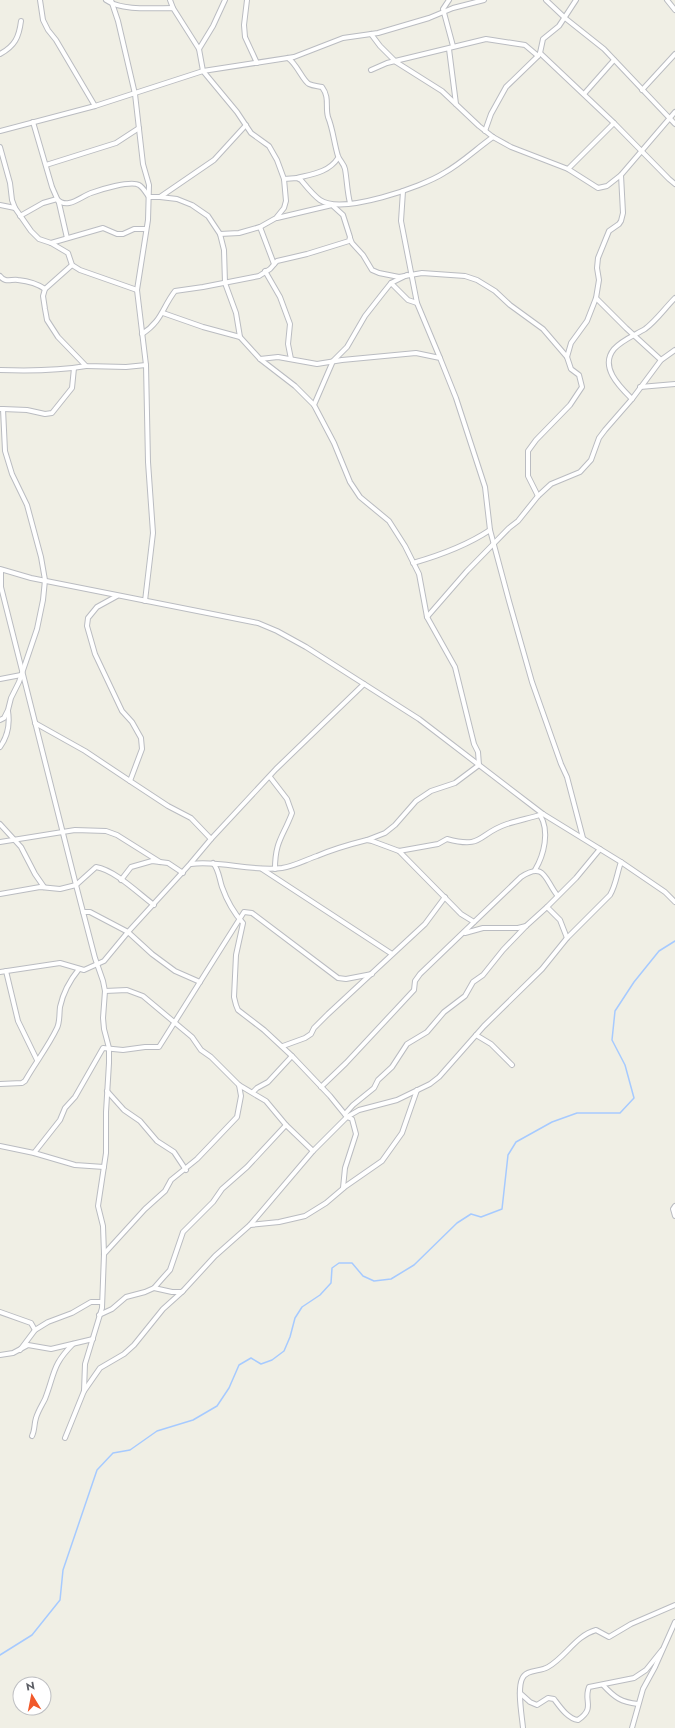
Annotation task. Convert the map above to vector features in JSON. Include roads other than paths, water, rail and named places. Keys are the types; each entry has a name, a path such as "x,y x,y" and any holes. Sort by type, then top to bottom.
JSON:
{"street":[{"path":"40,0 43,20 48,30 56,40 95,106"},
{"path":"106,0 144,9 173,8"},
{"path":"170,0 173,8 199,48 203,70 251,133 269,146 277,160 284,179 286,201 284,208 276,218"},
{"path":"199,48 214,26 225,0"},
{"path":"246,0 244,25 246,37 257,62"},
{"path":"449,0 444,7 444,12 451,48 456,104"},
{"path":"0,131 135,94 203,70 294,57 342,38 371,34 422,20 453,8 484,0"},
{"path":"546,0 565,18 604,49 675,124"},
{"path":"485,131 494,108 506,87 539,54 543,39 554,31 565,18 576,0"},
{"path":"667,0 675,10"},
{"path":"112,2 118,21 135,94 143,164 149,185 148,220 137,290 146,365 148,462 153,533 145,601"},
{"path":"0,54 18,38 21,21"},
{"path":"371,34 380,46 396,62 426,80 493,137 511,147 568,169 598,188 607,186 621,175 675,112"},
{"path":"371,70 396,62 486,39 525,46 539,54 584,94 642,151 668,180 675,184"},
{"path":"642,90 675,54"},
{"path":"288,58 301,71 306,82 322,88 325,92 328,100 328,115 331,122 338,158 345,167 346,188 350,203"},
{"path":"584,94 614,60"},
{"path":"33,122 57,199 67,238"},
{"path":"568,169 614,123"},
{"path":"160,197 214,160 246,125"},
{"path":"46,165 116,143 139,128"},
{"path":"220,234 238,233 260,227 276,218 332,205 375,200 403,191 442,174 462,162 493,137"},
{"path":"0,147 15,208 39,239 51,243 68,253 72,265 93,276 137,290"},
{"path":"284,179 297,178 326,170 334,164 338,158"},
{"path":"567,357 571,343 587,321 596,298 599,280 597,268 598,258 609,231 619,224 623,213 621,175"},
{"path":"297,178 320,200 332,205 343,215 352,243 364,255 372,270 399,277 422,273 465,276 477,280 495,291 510,305 543,329 567,357 571,369 579,375 582,387 570,405 536,440 528,451 528,476 538,496"},
{"path":"57,199 63,203 70,203 91,193 116,186 136,184 140,186 148,197"},
{"path":"403,191 401,221 417,303 456,398 484,487 490,530 532,682 567,777 583,838"},
{"path":"148,197 177,199 192,205 208,216 220,234 224,250 225,283 236,312 240,337 260,359 295,386 314,405 331,437 350,482 360,497 389,521 419,574 427,617 455,668 474,744 478,752 479,765"},
{"path":"20,216 43,204 57,199"},
{"path":"0,205 15,208"},
{"path":"260,227 274,264"},
{"path":"51,243 103,228 116,234 123,234 134,229 146,229"},
{"path":"142,334 149,329 163,313 175,291 259,276 277,261 348,242 350,238"},
{"path":"72,265 45,289 43,296 47,320 70,352 86,366"},
{"path":"266,271 280,297 290,324 288,344 291,359"},
{"path":"314,405 333,361 346,347 365,316 391,283 407,275"},
{"path":"0,276 2,279 7,281 17,280 39,285 45,289"},
{"path":"391,283 408,300 417,303"},
{"path":"596,298 661,360"},
{"path":"632,399 616,384 609,365 610,356 614,349 633,334 644,329 653,322 675,298"},
{"path":"163,313 203,328 240,337"},
{"path":"427,617 466,571 518,521 538,496 551,484 580,472 591,460 599,438 605,430 632,399 661,360 675,350"},
{"path":"260,359 278,357 317,364 402,353 416,353 440,358"},
{"path":"0,370 29,371 86,366 126,367 146,365"},
{"path":"0,720 4,718 8,710 11,698 21,675 37,629 44,600 45,580 41,557 27,504 12,474 5,450 1,409 27,410 45,414 52,413 72,388 74,368"},
{"path":"640,387 675,384"},
{"path":"413,563 467,544 490,530"},
{"path":"84,1391 86,1364 102,1308 101,1302 104,1254 103,1226 98,1206 107,1142 109,1048 103,1018 105,991 104,981 83,912 35,723 1,586 0,569 118,596 258,623 277,631 306,647 419,719 541,814 622,862 665,892 675,902"},
{"path":"118,596 97,607 88,618 87,626 90,644 122,711 132,722 141,738 142,749 130,781"},
{"path":"0,679 21,675"},
{"path":"0,972 60,963 84,970 98,965 109,957 128,932 183,873 211,839 270,777 364,684"},
{"path":"0,747 4,742 8,730 8,710"},
{"path":"35,723 84,751 168,806 192,818 211,839"},
{"path":"190,864 213,863 262,869 301,864 318,855 385,833 395,825 416,801 431,791 455,783 479,765"},
{"path":"270,777 287,799 292,813 278,841 275,854 275,868"},
{"path":"399,851 438,844 447,839 467,843 475,842 506,824 541,814"},
{"path":"534,870 541,858 544,844 545,827 541,814"},
{"path":"0,824 15,839 27,856 35,874 44,887"},
{"path":"0,842 75,830 106,831 117,835 160,862"},
{"path":"367,840 399,851 414,868 461,914 474,922"},
{"path":"65,1438 84,1391 100,1368 124,1354 134,1345 155,1318 184,1290 215,1256 250,1225 313,1150 346,1115 353,1105 374,1088 378,1080 392,1067 407,1044 427,1032 441,1015 464,996 473,982 483,975 503,950 526,926 576,878 600,849"},
{"path":"121,880 131,867 142,863 160,862 172,864 183,873"},
{"path":"346,1115 397,1100 439,1077 476,1036 542,969 567,938 610,895 615,886 616,877 622,862"},
{"path":"213,863 217,868 221,884 230,906 243,923 236,955 234,996 238,1010 283,1046 346,1115 352,1118 356,1134 345,1168 343,1188"},
{"path":"0,894 30,888 44,887 60,889 76,885 96,867 101,868 121,880 154,905"},
{"path":"262,869 392,954"},
{"path":"321,1087 346,1063 414,990 415,981 420,974 521,876 534,870 540,871 557,895"},
{"path":"283,1046 305,1038 310,1034 314,1028 425,924 445,897"},
{"path":"547,907 560,920 567,938"},
{"path":"83,912 90,912 128,932 141,945 175,971 200,982"},
{"path":"34,1153 60,1120 65,1108 75,1097 94,1067 102,1049 109,1048 123,1050 158,1047 244,912 252,913 338,978 346,979 372,974"},
{"path":"462,934 483,928 518,928 526,926"},
{"path":"0,1084 22,1083 25,1081 37,1060 48,1046 58,1026 60,1007 68,984 79,969"},
{"path":"6,971 18,1021 37,1057 37,1060"},
{"path":"105,991 127,990 136,992 143,996 192,1037 201,1050 211,1057 239,1084 266,1101 286,1125 313,1150"},
{"path":"476,1036 490,1044 512,1065"},
{"path":"253,1092 268,1082 292,1056"},
{"path":"104,1254 145,1209 165,1191 171,1180 186,1170 237,1117 241,1096 239,1084"},
{"path":"107,1090 120,1106 140,1121 157,1141 174,1152 186,1170"},
{"path":"250,1225 279,1222 305,1216 326,1203 343,1188 382,1161 395,1146 402,1133 417,1090"},
{"path":"99,1315 112,1309 126,1297 154,1288 170,1270 183,1232 213,1202 222,1189 247,1167 286,1125"},
{"path":"0,1146 34,1153 75,1165 104,1167"},
{"path":"675,1206 673,1209 675,1216"},
{"path":"154,1288 172,1292 184,1290"},
{"path":"20,1350 35,1330 48,1322 78,1310 86,1304 101,1302"},
{"path":"0,1312 31,1323 35,1330"},
{"path":"0,1355 13,1353 28,1345 46,1349 93,1339"},
{"path":"32,1436 35,1430 35,1420 45,1400 54,1370 62,1355 73,1344"},
{"path":"523,1728 520,1693 521,1681 528,1672 548,1668 581,1637 589,1632 596,1630 609,1636 630,1624 675,1605"},
{"path":"632,1728 643,1689 675,1622"},
{"path":"520,1693 530,1702 537,1704 548,1698 554,1699 567,1714 574,1720 578,1720 587,1712 589,1707 587,1691 589,1687 623,1681 641,1675 662,1650"},
{"path":"603,1685 618,1699 625,1702 638,1704"}],"waterway":[{"path":"0,1655 32,1635 60,1600 63,1570 97,1470 113,1453 130,1450 157,1431 193,1420 217,1406 229,1388 239,1365 251,1358 261,1364 272,1360 284,1351 290,1337 295,1318 302,1307 320,1295 331,1283 332,1268 339,1263 352,1263 363,1276 374,1281 391,1279 414,1265 457,1223 471,1214 481,1217 502,1209 508,1155 516,1142 552,1122 577,1113 620,1113 634,1098 625,1065 612,1040 615,1011 634,982 659,951 675,941"}]}
